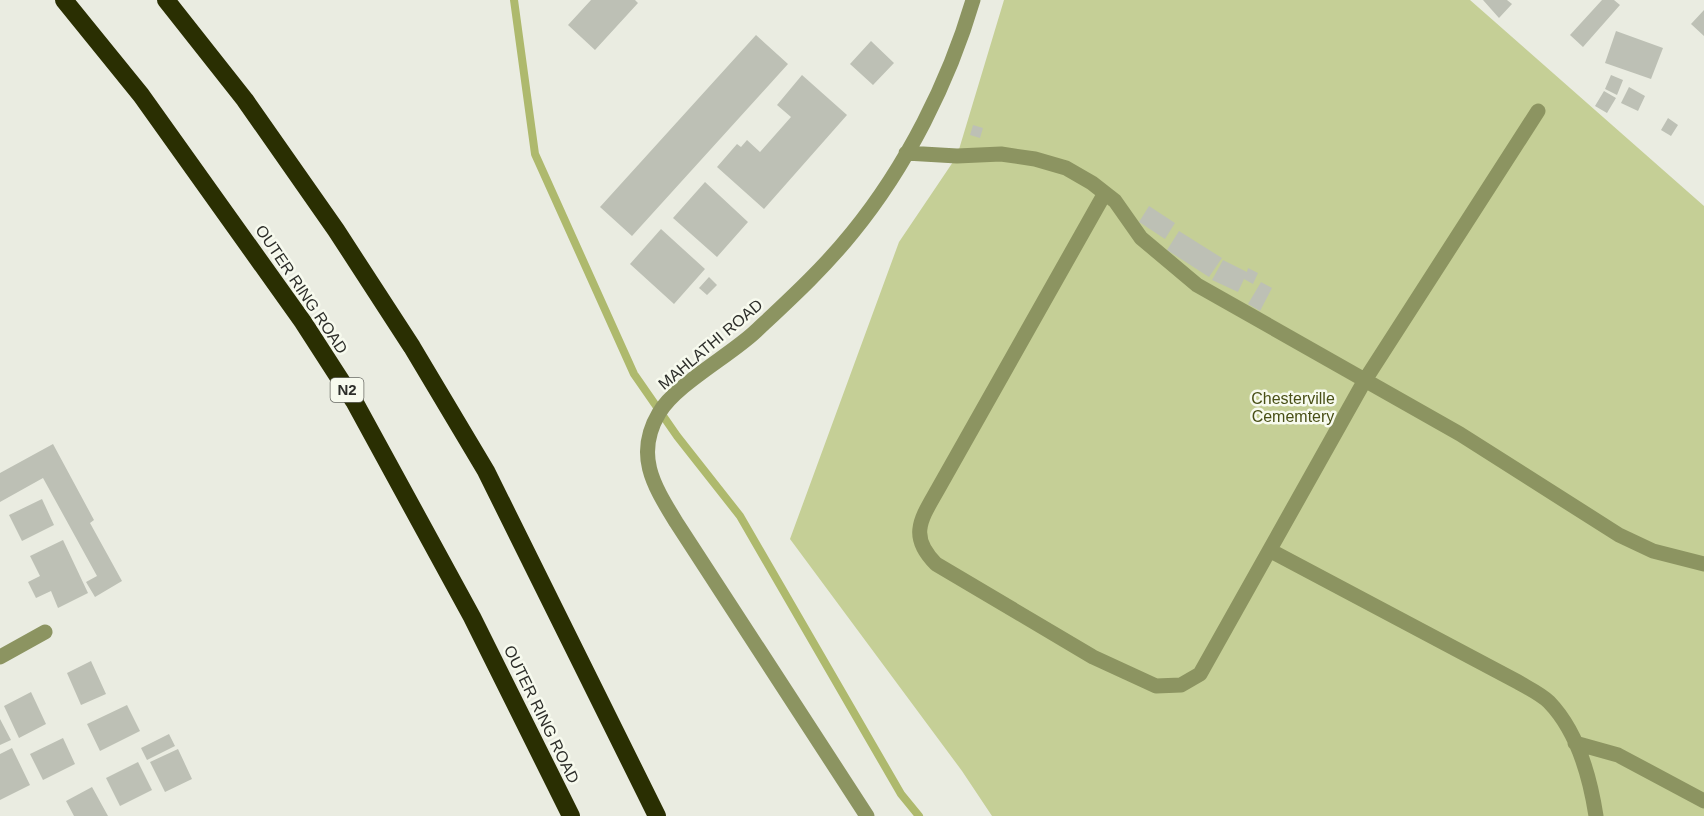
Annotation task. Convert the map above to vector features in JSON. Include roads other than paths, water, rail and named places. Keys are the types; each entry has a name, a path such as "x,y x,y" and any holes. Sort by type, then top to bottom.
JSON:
{"highway":[{"name":"OUTER RING ROAD","path":"64,0 141,95 303,322 354,401 472,617 571,816"},
{"path":"166,0 245,100 336,230 412,347 486,471 657,816"}],"street":[{"name":"MAHLATHI ROAD","path":"867,816 654,485 648,471 650,436 659,412 675,396 742,344 797,293 852,233 906,153 941,86 973,0"},
{"path":"1105,193 938,489 918,533 919,543 936,564 1083,651 1156,686 1171,687 1189,682 1200,674 1365,380 1538,111"},
{"path":"906,153 957,156 1001,154 1035,159 1066,168 1115,201 1141,238 1197,285 1460,435 1619,535 1653,551 1704,564"},
{"path":"1271,551 1518,681 1548,700 1568,725 1596,816"},
{"path":"0,657 45,632"},
{"path":"1575,743 1618,755 1704,801"}],"waterway":[{"path":"514,0 535,154 634,374 677,436 740,516 901,794 919,816"}],"park label":[{"name":"Chesterville Cememtery","path":"1293,407"}]}
